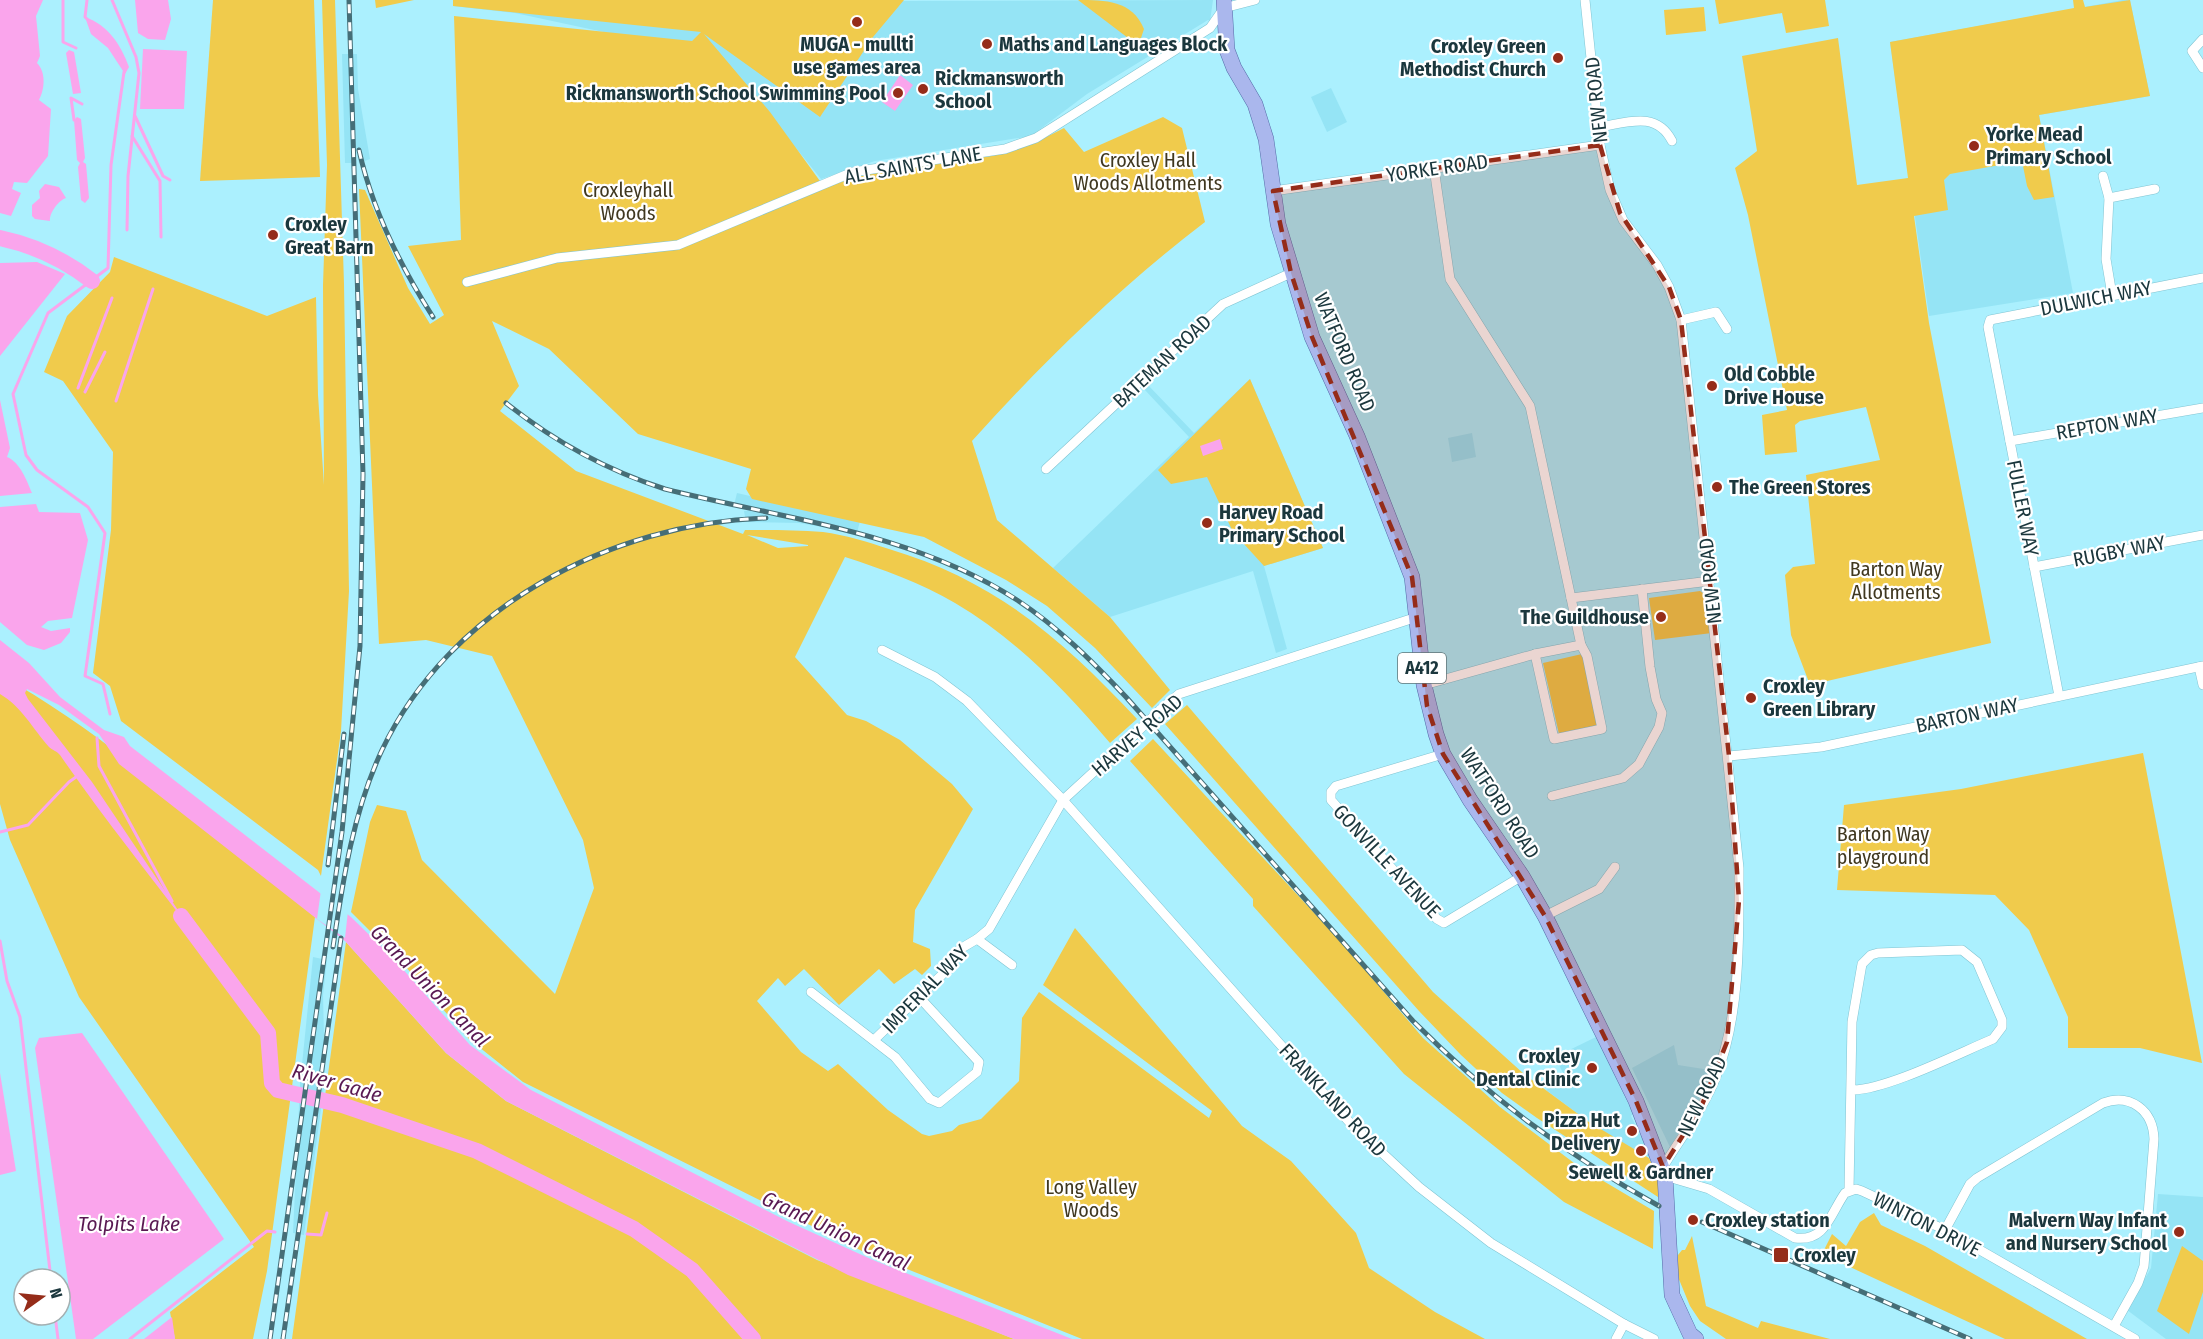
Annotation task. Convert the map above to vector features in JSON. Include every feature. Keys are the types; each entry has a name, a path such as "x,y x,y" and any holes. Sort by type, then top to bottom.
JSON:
{"main road":[{"name":"WATFORD ROAD","path":"1224,4 1227,50 1234,68 1255,104 1266,139 1278,224 1312,337 1361,446 1408,563 1414,586 1427,706 1443,754 1470,800 1522,876 1545,916 1631,1090 1664,1172 1671,1288 1689,1338"}],"street":[{"path":"1224,4 1255,0"},
{"name":"NEW ROAD","path":"1585,0 1605,174 1614,202 1623,220 1657,265 1670,287 1681,320 1729,756 1739,890 1731,1020 1727,1042 1711,1086 1664,1172"},
{"name":"ALL SAINTS' LANE","path":"467,282 557,258 678,245 853,172 1005,149 1036,138 1210,28 1224,4"},
{"path":"2203,39 2192,51 2203,68"},
{"path":"1598,127 1647,120 1657,123 1672,141"},
{"name":"YORKE ROAD","path":"1274,190 1600,145"},
{"path":"1434,168 1450,279 1530,406 1581,645 1587,656 1602,729 1554,739 1535,654"},
{"path":"2103,176 2109,198 2106,259 2112,294"},
{"path":"2109,198 2155,189"},
{"name":"BATEMAN ROAD","path":"1046,469 1223,304 1291,273"},
{"name":"DULWICH WAY","path":"1990,320 2112,294 2203,278"},
{"path":"1681,320 1716,312 1727,329"},
{"name":"FULLER WAY","path":"1990,320 1988,327 2059,696"},
{"name":"REPTON WAY","path":"2010,441 2203,408"},
{"name":"RUGBY WAY","path":"2034,567 2203,535"},
{"path":"1571,598 1710,581"},
{"path":"1552,796 1623,778 1638,764 1659,727 1662,713 1656,699 1650,667 1642,589"},
{"name":"HARVEY ROAD","path":"977,939 989,929 1064,800 1179,694 1417,617"},
{"path":"1424,685 1535,654 1581,645"},
{"name":"FRANKLAND ROAD","path":"882,650 935,677 967,701 1064,800 1366,1138 1419,1187 1491,1243 1624,1324 1654,1339"},
{"path":"2201,666 2203,685"},
{"name":"BARTON WAY","path":"1729,756 1821,747 2201,666"},
{"name":"GONVILLE AVENUE","path":"1443,754 1336,786 1331,792 1331,800 1437,919 1444,922 1522,876"},
{"path":"1545,916 1599,889 1615,867"},
{"path":"977,939 1012,965"},
{"name":"IMPERIAL WAY","path":"874,1040 920,998 929,984 949,968 960,949 977,939"},
{"path":"1849,1190 1852,1022 1861,970 1866,959 1878,953 1962,950 1973,956 2002,1020 1998,1034 1993,1040 1867,1090 1852,1090"},
{"path":"812,992 896,1058 935,1102 945,1101 974,1075 979,1062 920,998"},
{"path":"1945,1230 1970,1184 1977,1178 2103,1103 2124,1100 2139,1106 2152,1123 2154,1139 2144,1266 2138,1283 2114,1326"},
{"name":"WINTON DRIVE","path":"1664,1172 1709,1189 1795,1238 1802,1239 1810,1238 1825,1229 1841,1199 1849,1190 1862,1191 1945,1230 2135,1339"},
{"path":"1616,1339 1624,1324"}],"highlighted area":[{"path":"1600,145 1620,213 1669,287 1681,320 1689,377 1729,756 1739,900 1727,1042 1702,1105 1663,1167 1636,1101 1545,916 1443,754 1427,706 1412,577 1312,337 1291,273 1273,191"}],"shaded area":[{"name":"Rickmansworth School","path":"453,0 1213,0 1210,21 1208,20 1087,94 1031,136 875,161 821,179 702,32 652,78 613,34 515,13 453,6"},
{"name":"Yorke Mead Primary School","path":"2130,0 2150,96 2039,115 2073,293 1929,316 1890,42"},
{"path":"342,54 357,54 358,89 370,159 359,163 356,152 356,163 345,163"},
{"path":"1331,88 1347,122 1327,132 1311,97"},
{"name":"Harvey Road Primary School","path":"1250,379 1323,548 1264,566 1287,649 1276,653 1253,571 1110,617 1053,568 1189,437 1144,389 1148,385 1194,433"},
{"path":"1472,433 1476,457 1452,462 1448,438"},
{"path":"737,493 860,521 857,533 799,523 746,522 744,511 760,510 734,505"},
{"path":"313,957 327,960 323,995 325,1079 304,1235 293,1233 300,1084"},
{"path":"1596,1037 1651,1157 1641,1155 1589,1122 1546,1090 1566,1079 1555,1057"},
{"path":"1674,1045 1678,1065 1710,1070 1699,1099 1670,1147 1632,1068"},
{"name":"Malvern Way Infant and Nursery School","path":"2158,1194 2203,1197 2203,1339 2166,1339 2127,1310 2151,1268"}],"green space":[{"path":"213,0 314,0 320,177 200,181"},
{"path":"322,0 335,0 344,284 349,591 341,731 321,876 318,870 121,721 110,686 93,673 111,530 113,452 63,381 44,372 67,316 110,272 114,257 267,316 316,297 318,395 324,485 323,285 327,165"},
{"path":"375,0 414,0 376,8"},
{"name":"Croxleyhall Woods","path":"453,0 904,0 873,37 820,117 704,34 770,112 825,188 865,175 1001,154 1029,145 1064,128 1084,152 1163,117 1182,128 1205,222 1143,272 1084,326 972,441 997,520 1110,617 1170,690 1152,708 1095,648 1047,606 1006,580 924,537 752,499 746,489 751,469 638,434 549,349 492,321 519,386 500,411 576,471 743,534 745,530 774,530 840,535 927,562 962,578 995,596 1054,639 1137,719 1110,743 1057,685 1019,649 977,617 915,583 845,557 795,657 847,715 866,721 900,740 952,784 973,809 915,910 913,942 930,949 931,966 922,975 915,969 894,984 879,969 839,1005 804,969 785,986 778,978 757,1001 801,1052 828,1071 838,1064 888,1110 922,1134 929,1136 952,1131 959,1125 981,1119 1019,1081 1022,1018 1039,992 1209,1118 1212,1111 1043,985 1075,928 1242,1126 1291,1161 1356,1233 1369,1268 1435,1312 1485,1339 1082,1339 862,1251 523,1082 469,1039 405,966 351,912 370,822 377,805 406,811 422,860 555,994 594,888 583,840 492,656 426,640 379,644 359,189 365,190 408,288 430,324 444,315 408,246 461,240 454,16 692,41 701,32 453,6","holes":["747,535 808,545 778,548"]},
{"path":"1078,0 1098,0 1125,7 1139,19 1144,29 1141,38 1132,41"},
{"path":"1715,0 1825,0 1829,26 1786,33 1782,13 1719,24"},
{"name":"Barton Way Allotments","path":"2073,0 2083,0 2085,7 2130,0 2150,96 2039,115 2054,197 2034,200 2027,186 2022,161 1950,174 1944,180 1948,210 1914,216 1929,323 1991,643 1810,685 1791,635 1785,575 1793,567 1815,564 1806,475 1880,460 1866,407 1800,421 1795,425 1797,452 1765,455 1762,415 1787,410 1748,215 1735,168 1757,151 1742,56 1838,38 1857,185 1908,178 1890,42 2074,8"},
{"path":"1704,7 1706,31 1666,35 1664,10"},
{"path":"1250,379 1323,548 1264,566 1233,532 1207,477 1171,484 1158,470"},
{"path":"1700,591 1708,597 1712,633 1655,640 1649,598"},
{"path":"1582,654 1598,725 1559,734 1543,663"},
{"path":"0,675 83,727 123,757 315,917 267,1271 253,1339 175,1339 170,1312 254,1247 79,997 10,840 0,804"},
{"path":"1187,705 1433,992 1524,1074 1589,1122 1649,1158 1660,1182 1658,1197 1502,1093 1461,1055 1419,1011 1165,724"},
{"path":"1153,739 1343,944 1423,1038 1500,1107 1578,1166 1654,1211 1653,1249 1564,1202 1404,1074 1253,906 1253,899 1130,761"},
{"name":"Barton Way playground","path":"2143,753 2202,1063 2140,1048 2068,1048 2068,1017 2029,930 1995,895 1837,890 1844,805 1961,789"},
{"path":"346,942 446,1053 506,1101 817,1260 1014,1339 292,1339"},
{"path":"1874,1213 1881,1225 1925,1246 2087,1339 2005,1339 1822,1254 1832,1234 1846,1246 1860,1222"},
{"path":"1692,1236 1706,1306 1758,1328 1761,1321 1830,1339 1726,1339 1700,1321 1690,1306 1678,1277 1678,1255 1685,1250"},
{"path":"2182,1246 2203,1261 2203,1292 2189,1334 2157,1311"}],"water":[{"path":"0,0 43,0 36,16 40,56 37,63 44,81 39,100 51,109 48,156 27,183 14,182 12,189 21,193 11,216 0,213"},
{"path":"135,0 168,0 171,19 165,40 148,39 138,33"},
{"path":"85,17 100,25 118,44 129,67 125,74 108,48 91,34"},
{"path":"143,49 187,51 184,109 140,109"},
{"path":"69,50 74,52 81,93 73,94 66,53"},
{"name":"Rickmansworth School Swimming Pool","path":"900,75 913,85 895,111 882,102"},
{"path":"77,117 81,119 85,158 83,162 86,164 89,198 85,203 81,200 78,167 80,163 77,160 74,120"},
{"path":"45,184 59,187 66,198 55,207 50,221 35,219 32,216 32,205 40,198 39,191"},
{"path":"37,262 65,274 0,356 0,263"},
{"path":"0,400 10,448 7,457 19,467 32,493 0,496"},
{"path":"1220,439 1223,449 1203,456 1200,446"},
{"path":"36,504 39,512 80,513 88,540 72,618 48,621 41,627 51,631 70,628 70,632 61,643 44,650 27,645 0,622 0,507"},
{"path":"0,640 29,663 60,697 104,730 124,737 130,746 351,917 393,958 470,1045 531,1090 789,1222 873,1260 1072,1339 1014,1339 848,1275 506,1101 446,1053 345,941 119,764 99,734 59,705 27,689 25,693 28,699 92,782 194,934 60,755 49,747 14,705 0,694"},
{"name":"Tolpits Lake","path":"82,1033 224,1239 93,1339 76,1339 72,1311 72,1267 66,1267 35,1048 39,1038"},
{"path":"0,1073 16,1171 0,1175"},
{"path":"172,1317 175,1339 144,1339"}],"pier":[{"path":"321,890 348,911 345,938 317,919"}],"waterway":[{"path":"63,0 63,42 76,48"},
{"path":"87,0 85,17 87,19"},
{"path":"112,0 136,57 139,73 128,176 127,230"},
{"path":"110,714 103,684 85,676 105,533 88,507 37,470 26,455 13,394 48,313 108,268 111,165 124,72"},
{"path":"74,120 71,98 82,104"},
{"path":"135,116 163,176 170,180"},
{"path":"132,136 160,181 161,237"},
{"path":"0,238 48,254 71,266 92,281"},
{"path":"116,401 153,289"},
{"path":"78,388 112,298"},
{"path":"85,392 105,352"},
{"path":"97,738 99,766 172,901"},
{"path":"0,832 28,825 76,777"},
{"name":"River Gade","path":"181,916 268,1033 272,1083 278,1090 342,1105 477,1151 634,1229 692,1270 753,1339"},
{"path":"0,941 7,981 20,1017 50,1267"},
{"path":"307,1234 321,1235 327,1213"},
{"path":"130,1339 267,1231 275,1232"},
{"path":"56,1327 58,1339"}],"railway":[{"path":"270,1339 342,832 360,646 363,474 349,0"},
{"path":"359,150 372,194 389,237 433,317"},
{"path":"506,403 562,442 622,473 665,489 801,519 891,543 934,558 977,577 1032,610 1074,645 1126,697 1413,1021 1442,1049 1529,1122 1591,1166 1659,1206"},
{"path":"333,947 350,847 372,774 382,750 412,699 449,654 493,615 542,582 595,556 651,536 708,524 766,518"},
{"path":"328,865 344,734"},
{"path":"283,1339 341,938"},
{"path":"1702,1222 1970,1339"}],"place":[{"name":"MUGA - mullti use games area","path":"857,22"},
{"name":"Maths and Languages Block","path":"987,44"},
{"name":"Croxley Green Methodist Church","path":"1558,58"},
{"name":"Rickmansworth School","path":"923,89"},
{"name":"Rickmansworth School Swimming Pool","path":"898,93"},
{"name":"Yorke Mead Primary School","path":"1974,146"},
{"name":"Croxley Great Barn","path":"273,235"},
{"name":"Old Cobble Drive House","path":"1712,386"},
{"name":"The Green Stores","path":"1717,487"},
{"name":"Harvey Road Primary School","path":"1207,523"},
{"name":"The Guildhouse","path":"1661,617"},
{"name":"Croxley Green Library","path":"1751,698"},
{"name":"Croxley Dental Clinic","path":"1592,1068"},
{"name":"Pizza Hut Delivery","path":"1632,1131"},
{"name":"Sewell & Gardner","path":"1641,1151"},
{"name":"Croxley station","path":"1693,1220"},
{"name":"Malvern Way Infant and Nursery School","path":"2179,1232"},
{"name":"Croxley","path":"1781,1255"}],"park label":[{"name":"Croxley Hall Woods Allotments","path":"1148,172"},
{"name":"Long Valley Woods","path":"1091,1198"}],"water label":[{"name":"Grand Union Canal","path":"430,986"},
{"name":"Grand Union Canal","path":"836,1231"}]}
